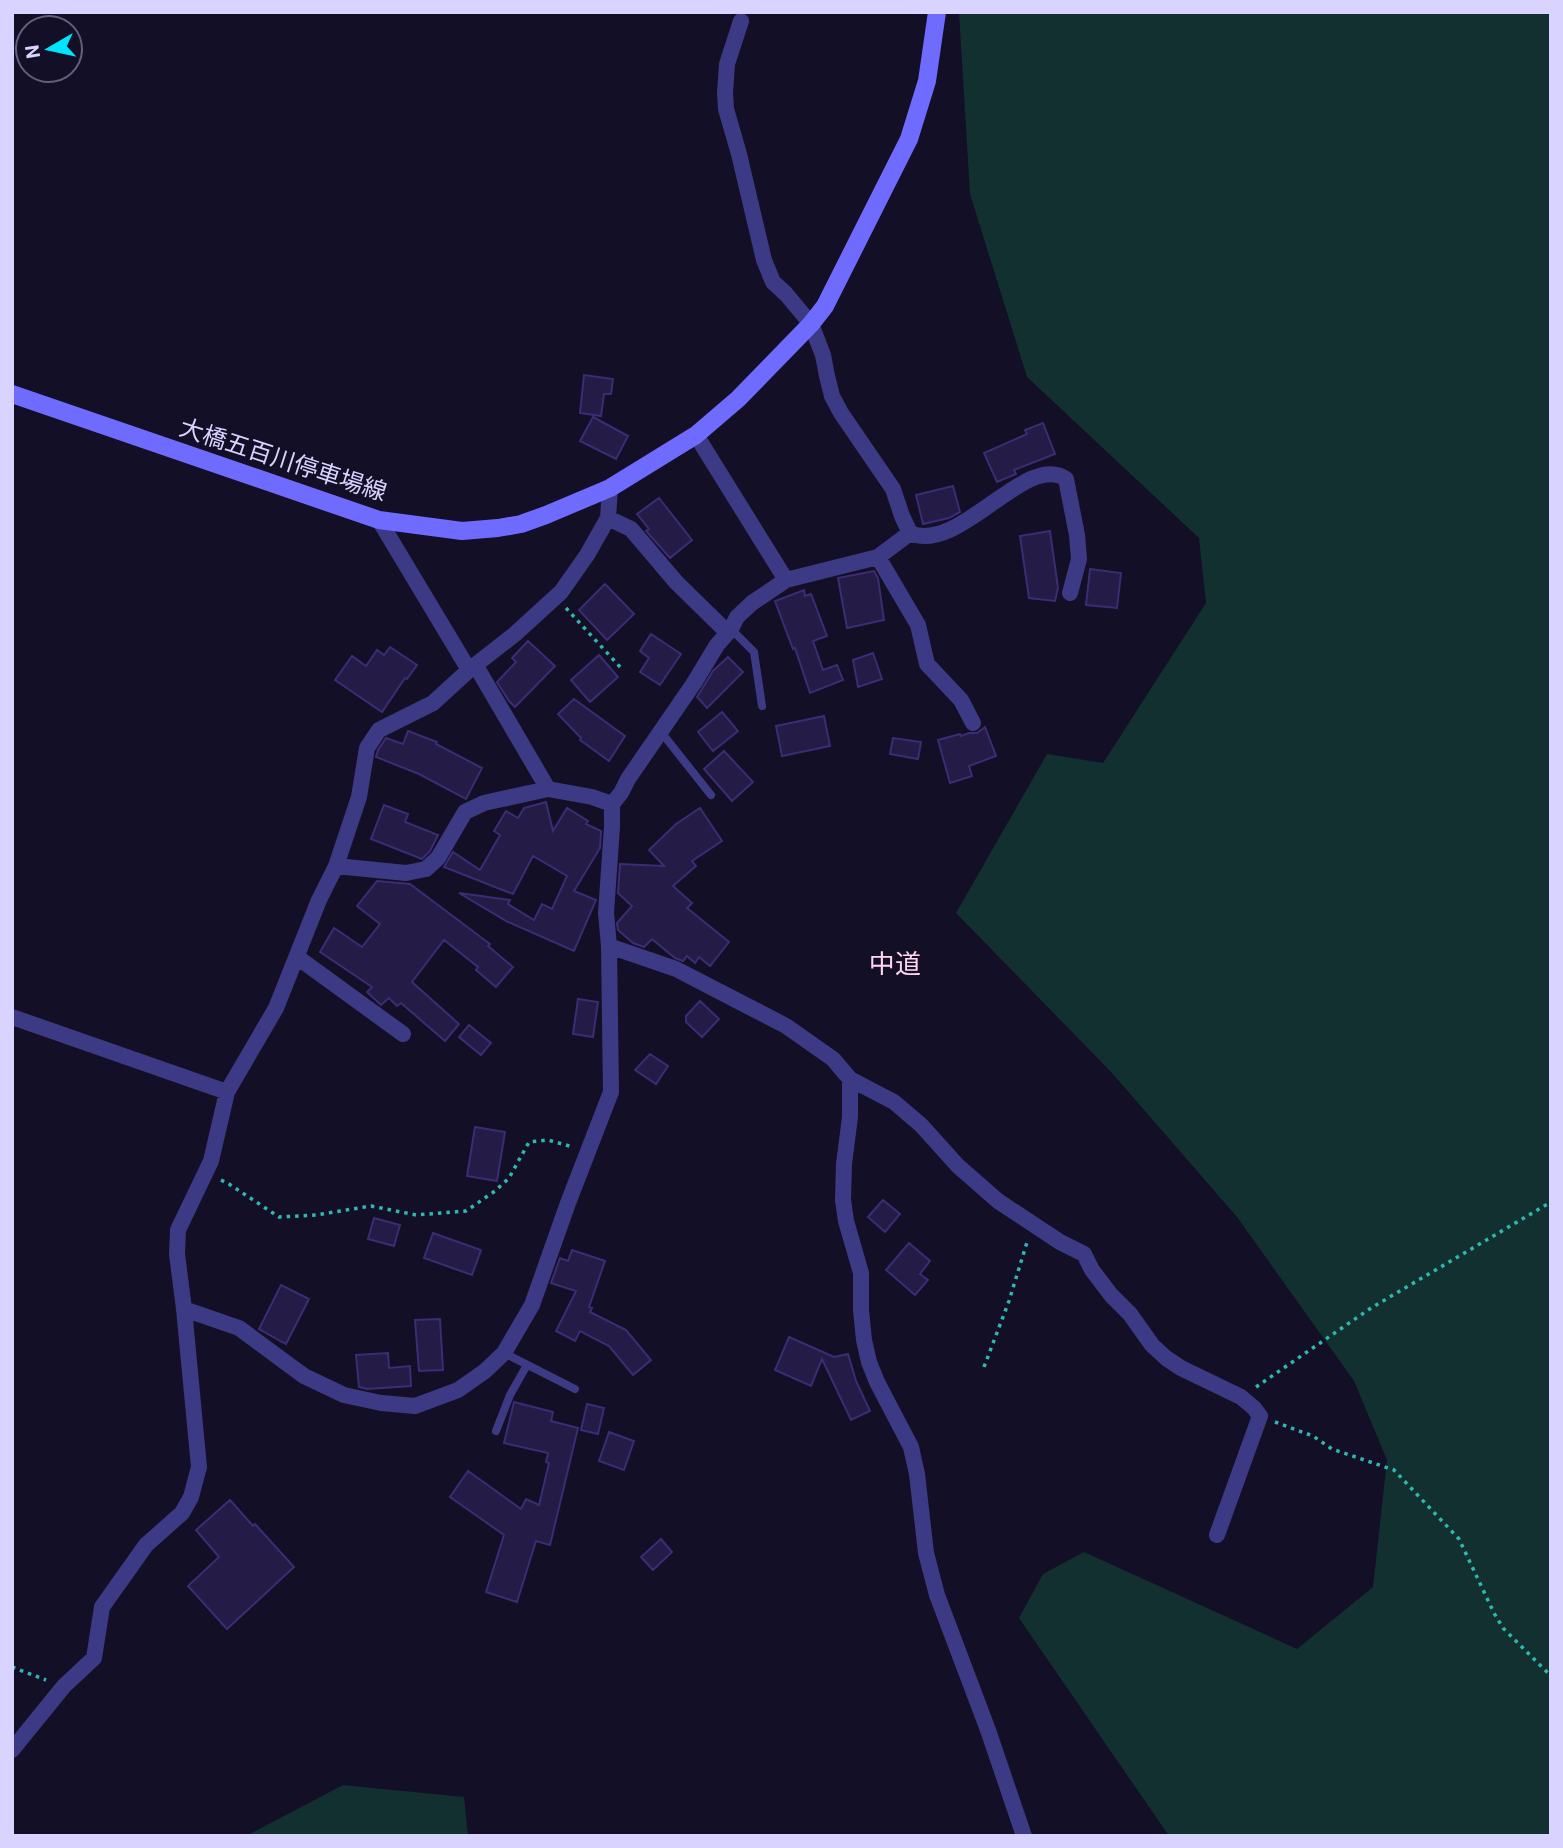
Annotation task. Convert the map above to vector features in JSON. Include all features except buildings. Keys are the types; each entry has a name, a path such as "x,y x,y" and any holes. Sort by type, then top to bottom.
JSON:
{"main road":[{"name":"大橋五百川停車場線","path":"12,394 379,520 462,531 521,524 546,515 610,488 696,435 738,399 825,306 909,139 927,81 937,12"}],"street":[{"path":"741,21 727,64 725,93 730,126 764,260 773,282 811,324 823,355 832,396 841,413 893,489 911,533 919,537 938,535 968,521 1005,493 1028,480 1047,475 1061,476 1066,480 1079,559 1070,593"},
{"path":"696,435 786,580"},
{"path":"12,1750 64,1686 93,1658 102,1607 146,1545 182,1513 191,1497 198,1467 177,1254 178,1230 211,1161 227,1092 276,1008 319,900 336,866 359,797 368,748 379,730 433,703 556,597 587,555 608,518 610,488"},
{"path":"608,518 631,529 676,582 729,631"},
{"path":"379,520 548,789"},
{"path":"184,1309 239,1328 304,1376 344,1395 381,1403 415,1406 458,1390 485,1371 504,1353 532,1305 611,1092 606,913 611,804 621,793 717,645 737,617 752,603 786,580 878,557 911,533"},
{"path":"878,557 918,625 927,664 961,699 973,723"},
{"path":"336,866 406,873 426,869 438,858 465,812 484,803 548,789 592,797 611,804"},
{"path":"609,946 676,969 786,1026 833,1059 850,1079 894,1102 921,1125 958,1166 998,1201 1060,1242 1084,1254 1092,1270 1111,1295 1166,1359 1241,1397 1254,1408 1261,1416 1217,1535"},
{"path":"297,957 403,1034"},
{"path":"12,1017 227,1092"},
{"path":"850,1079 850,1116 843,1200 846,1221 861,1273 861,1310 869,1362 911,1447 917,1474 926,1553 937,1595 988,1730 1024,1836"}],"lane":[{"path":"729,631 754,652 762,706"},
{"path":"660,731 712,795"},
{"path":"504,1353 575,1389"},
{"path":"496,1432 510,1395 527,1365"}],"path":[{"path":"556,597 621,668"},
{"path":"205,1173 229,1184 279,1217 316,1215 371,1206 416,1215 466,1210 509,1178 529,1142 548,1140 588,1151"},
{"path":"1241,1397 1371,1308 1551,1202"},
{"path":"984,1367 1009,1301 1032,1223"},
{"path":"1261,1416 1312,1436 1332,1449 1394,1469 1459,1539 1503,1628 1551,1676"},
{"path":"12,1667 64,1686"}],"green space":[{"path":"959,12 1551,12 1551,1836 1169,1836 1019,1618 1043,1574 1084,1552 1297,1649 1373,1587 1387,1460 1354,1381 1237,1217 1112,1073 956,913 1047,754 1103,763 1206,603 1199,538 1027,377 970,194"},
{"path":"343,1785 464,1797 468,1836 246,1836"}],"district":[{"name":"中道","path":"895,964"}]}
